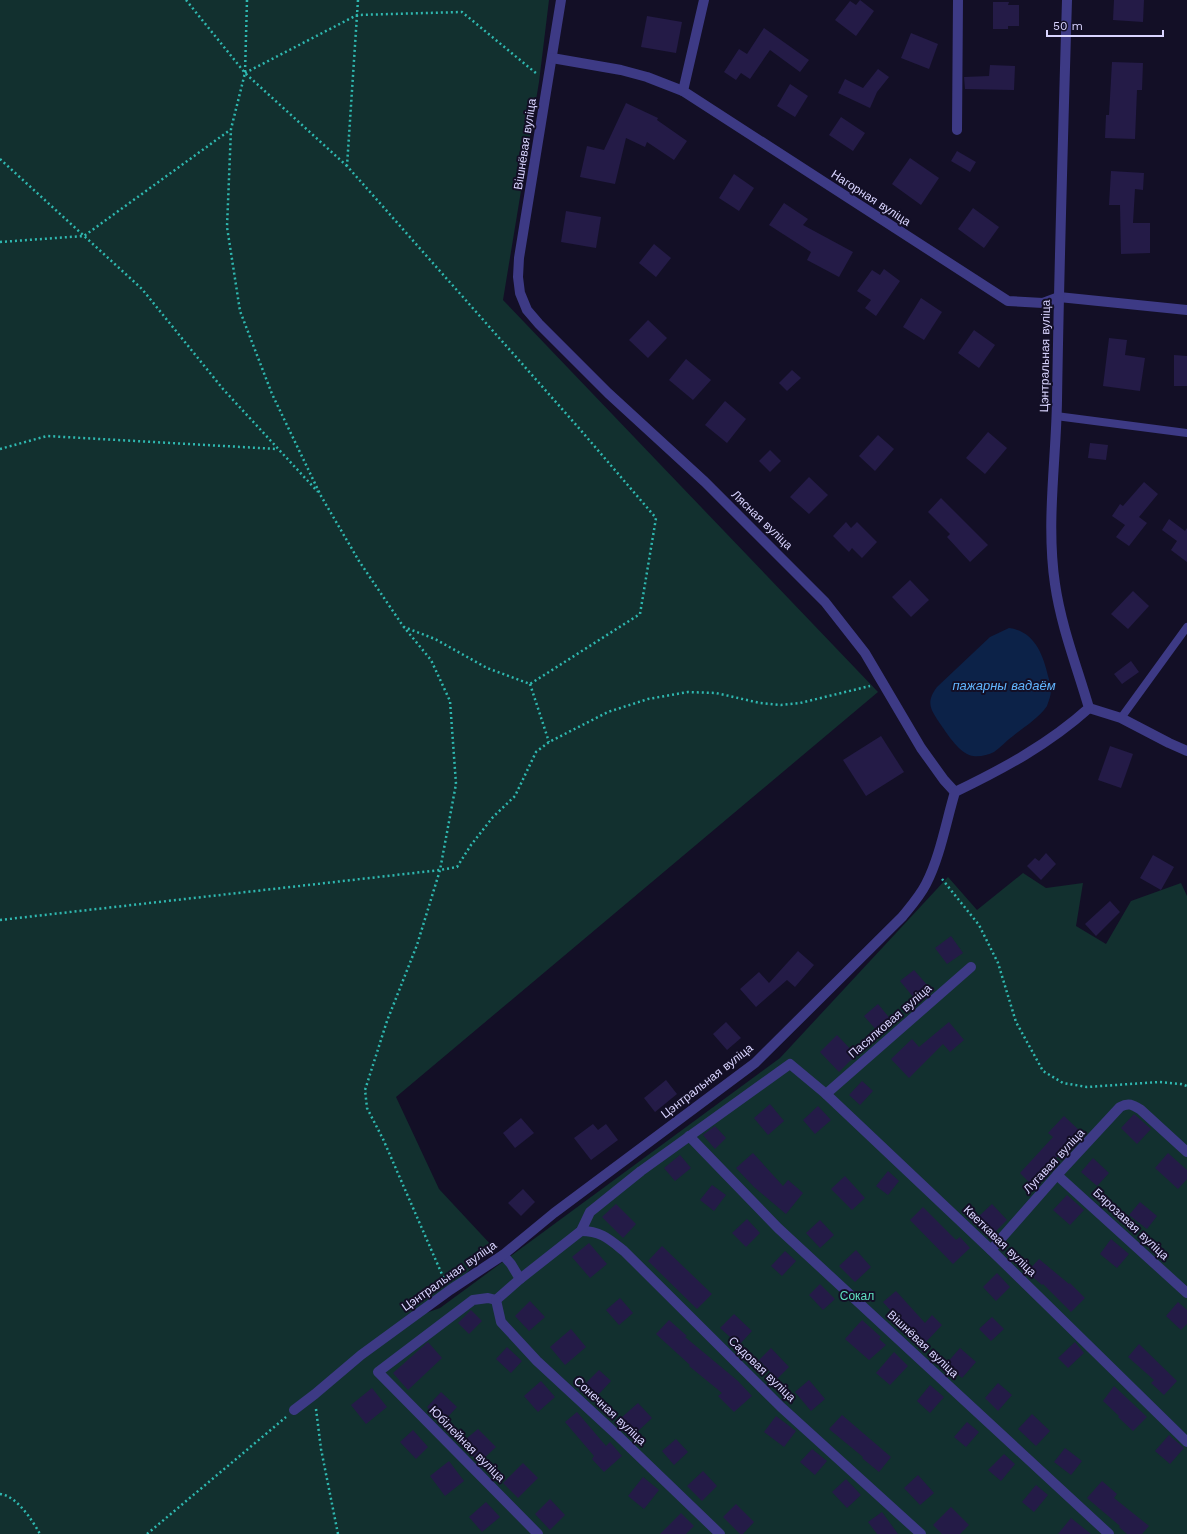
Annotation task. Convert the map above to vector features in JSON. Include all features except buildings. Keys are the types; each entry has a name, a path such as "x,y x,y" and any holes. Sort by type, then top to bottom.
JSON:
{"street":[{"name":"Вішнёвая вуліца","path":"520,293 518,277 519,258 561,0"},
{"path":"683,91 704,0"},
{"path":"956,0 957,130"},
{"name":"Цэнтральная вуліца","path":"1067,0 1056,416 1051,521 1052,554 1055,585 1062,620 1089,708"},
{"name":"Нагорная вуліца","path":"552,58 621,70 647,77 683,91 1008,301 1043,303 1059,297 1187,310"},
{"name":"Лясная вуліца","path":"520,293 527,310 538,324 608,393 705,482 825,602 865,653 921,748 944,780 955,792"},
{"path":"955,792 1012,763 1051,738 1089,708 1121,718 1170,744 1187,751"},
{"name":"Цэнтральная вуліца","path":"294,1410 361,1355 450,1290 503,1255 554,1213 755,1063 902,917 914,902 926,885 934,867 955,792"},
{"name":"Пасялковая вуліца","path":"826,1094 971,967"},
{"name":"Кветкавая вуліца","path":"689,1136 790,1064 826,1094 991,1250 1187,1442"},
{"name":"Лугавая вуліца","path":"991,1250 1120,1107 1126,1104 1132,1104 1141,1110 1187,1152"},
{"name":"Вішнёвая вуліца","path":"689,1136 778,1228 1109,1534"},
{"path":"496,1300 581,1231 590,1212 641,1171 689,1136"},
{"name":"Бярозавая вуліца","path":"1058,1175 1187,1293"},
{"name":"Садовая вуліца","path":"581,1231 592,1231 603,1235 624,1251 781,1407 921,1534"},
{"path":"503,1255 511,1264 520,1279"},
{"name":"Юбілейная вуліца","path":"496,1300 488,1298 473,1300 378,1372 538,1534"},
{"name":"Сонечная вуліца","path":"496,1300 501,1322 537,1361 720,1534"}],"lane":[{"path":"1056,416 1187,433"},
{"path":"1121,718 1187,627"}],"path":[{"path":"186,0 246,73 347,166 578,427 656,518 640,614 530,684"},
{"path":"247,0 246,73 231,129 227,227 240,311 272,394 321,496 359,561 403,626 431,660 450,701 456,784 440,870 417,945 387,1021 365,1090 367,1108 383,1139 440,1272 450,1290"},
{"path":"347,166 358,0"},
{"path":"246,73 357,15 462,12 548,82"},
{"path":"0,242 84,236 231,129"},
{"path":"0,159 142,289 223,389 321,496"},
{"path":"0,449 47,436 278,449"},
{"path":"403,626 435,639 487,668 530,684"},
{"path":"0,920 457,867 471,845 493,817 515,796 536,752 549,742 608,712 648,699 688,692 716,693 760,704 781,705 800,703 882,683"},
{"path":"530,684 549,742"},
{"path":"934,867 980,925 998,963 1016,1022 1043,1070 1063,1083 1087,1087 1160,1082 1187,1086"},
{"path":"315,1394 321,1449 331,1490 338,1534"},
{"path":"147,1534 294,1410"},
{"path":"0,1494 8,1495 30,1516 40,1534"}],"green space":[{"name":"Сокал","path":"0,0 549,0 539,82 503,300 878,692 396,1097 439,1189 493,1247 426,1313 440,1308 780,1058 948,877 977,910 1023,873 1046,888 1083,883 1076,926 1106,944 1131,901 1181,883 1187,896 1187,1534 0,1534"}],"water":[{"name":"пажарны вадаём","path":"1009,628 1018,630 1025,634 1036,645 1046,668 1051,692 1050,697 1047,706 1040,714 992,753 984,756 968,755 955,744 937,720 932,711 930,702 931,698 937,687 990,637"}]}
